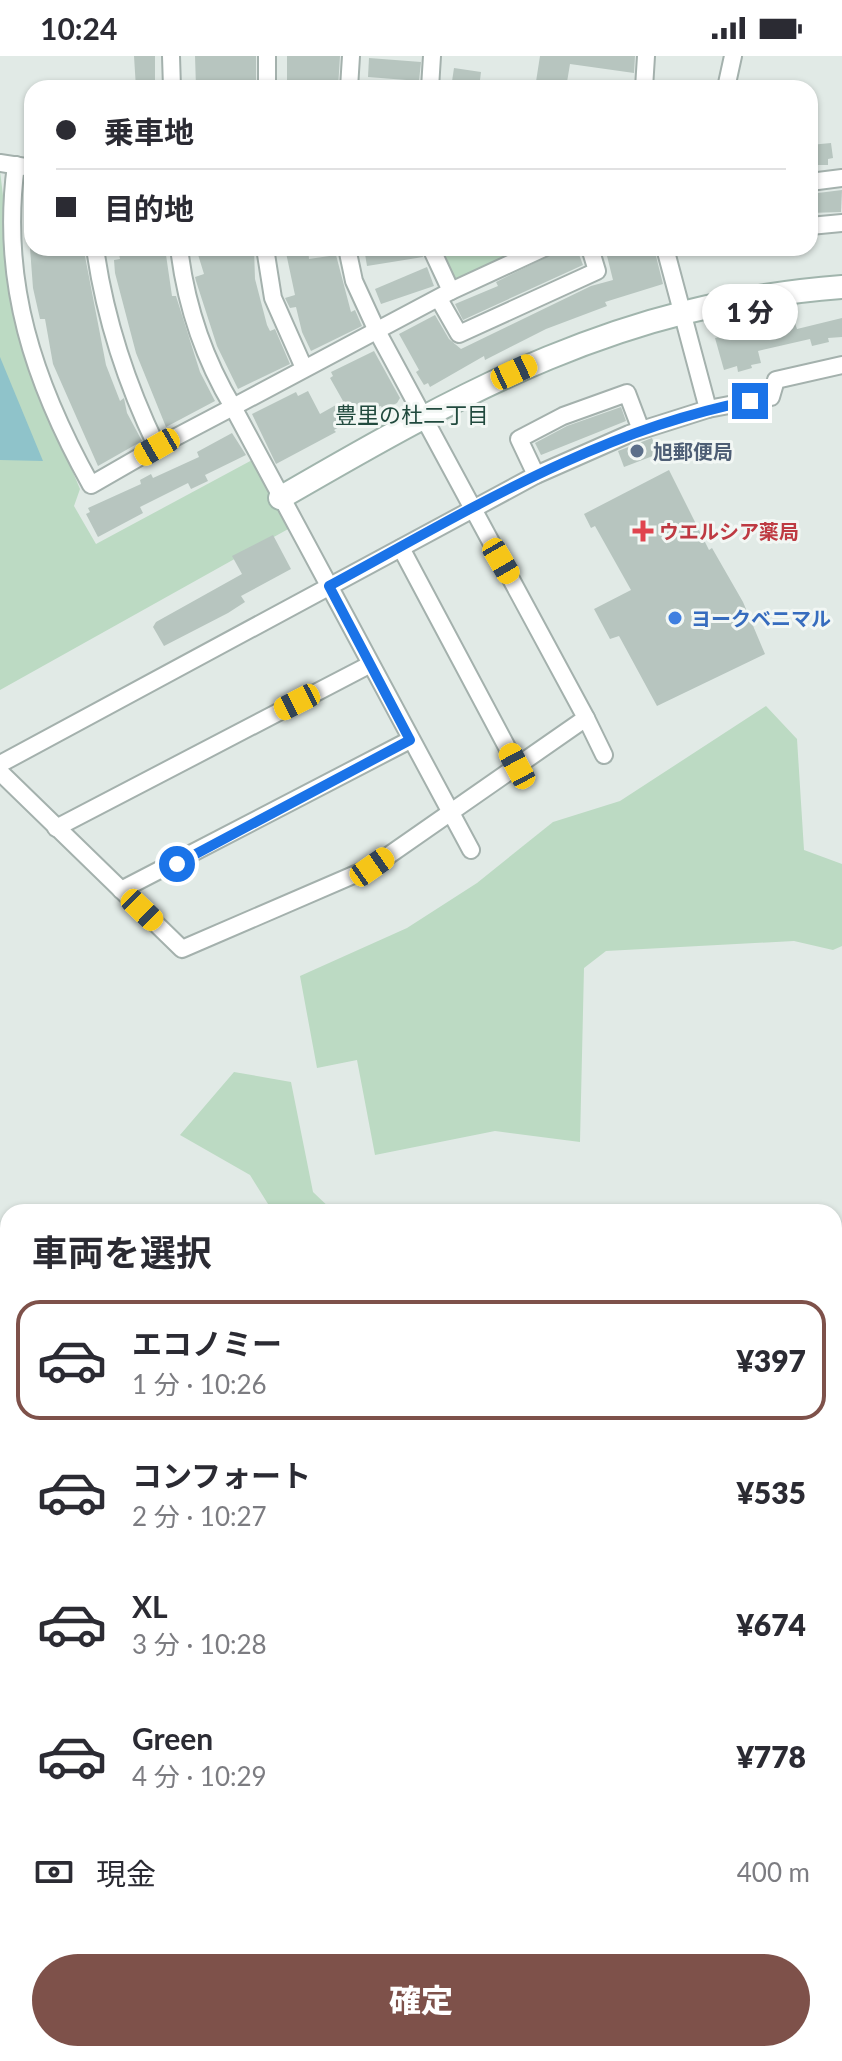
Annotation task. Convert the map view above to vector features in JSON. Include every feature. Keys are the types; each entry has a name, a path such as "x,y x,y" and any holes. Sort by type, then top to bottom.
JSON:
{"street":[{"path":"171,56 172,80"},
{"path":"267,56 267,80"},
{"path":"350,80 351,56"},
{"path":"430,80 432,56"},
{"path":"644,80 646,56"},
{"path":"728,80 733,56"},
{"path":"16,165 12,210 23,319 36,373 59,428 91,485 304,368 527,256"},
{"path":"818,181 842,178"},
{"path":"818,225 842,223"},
{"path":"97,256 111,331 139,410 157,447"},
{"path":"180,256 184,287 198,338 369,665 471,850"},
{"path":"266,256 273,298 304,368"},
{"path":"349,256 354,281 377,331 604,755"},
{"path":"433,256 459,334 597,271 592,256"},
{"path":"667,256 708,409"},
{"path":"280,498 424,415 567,348 681,311 766,294 842,287"},
{"path":"0,764 536,475 641,430 708,409 771,397 776,380 842,365"},
{"path":"536,475 519,439 563,416 627,393 641,430"},
{"path":"401,548 517,766"},
{"path":"56,828 369,665"},
{"path":"0,772 182,949 372,867 586,718"},
{"path":"121,890 410,740"}],"green space":[{"path":"0,171 22,350 80,489 74,506 96,544 254,459 290,528 0,690"},
{"path":"442,256 512,256 463,280 451,277"},
{"path":"766,706 797,739 804,850 842,864 842,946 833,950 794,941 606,951 584,968 580,1142 495,1131 375,1155 357,1060 317,1068 300,976 407,928 477,883 553,822 620,801"},
{"path":"234,1072 291,1082 313,1192 326,1204 268,1204 250,1175 180,1135"}],"water":[{"path":"0,357 43,461 0,460"}],"building":[{"path":"134,56 155,56 155,80 136,80"},
{"path":"195,56 256,56 256,80 196,80"},
{"path":"287,56 340,56 338,80 287,80"},
{"path":"540,56 635,56 634,73 570,64 567,80 536,80"},
{"path":"369,58 421,62 419,80 368,77"},
{"path":"454,68 481,72 480,80 452,80"},
{"path":"831,143 833,158 828,159 828,165 818,165 818,144"},
{"path":"842,190 841,212 818,213 818,193"},
{"path":"31,256 85,256 106,365 120,401 124,398 127,413 142,441 98,466 53,364 45,319 40,319"},
{"path":"119,256 166,256 172,296 176,296 200,372 215,401 166,427 136,353 115,273 114,260 120,259"},
{"path":"198,256 254,256 255,279 267,325 270,331 275,329 290,364 238,389 217,346 196,281 195,277 204,274"},
{"path":"287,256 309,256 309,259 336,256 351,312 355,310 362,326 311,351 296,307 290,308 285,298 295,295"},
{"path":"365,256 423,257 367,266"},
{"path":"549,256 580,256 583,265 463,320 455,304 498,286 496,282"},
{"path":"607,256 656,256 663,284 605,302 607,306 546,329 485,360 484,356 430,387 428,383 424,385 416,372 419,370 399,334 435,315 449,339 461,349 591,286 613,280"},
{"path":"427,267 434,286 381,304 375,289"},
{"path":"842,318 842,337 828,338 829,342 812,346 810,339 758,351 761,363 738,372 737,366 724,370 715,338 794,320 797,329"},
{"path":"374,351 400,398 397,403 383,410 381,406 371,408 334,430 336,432 276,464 252,414 296,392 298,396 308,391 320,414 343,401 330,378 333,376 331,372"},
{"path":"621,407 626,421 541,455 535,443 567,426"},
{"path":"232,433 246,455 205,475 208,481 191,489 188,483 140,507 143,513 98,537 86,514 90,512 88,508 141,484 140,480 151,474 153,478 199,457 197,452"},
{"path":"652,438 658,454 624,467 618,451"},
{"name":"ヨークベニマル","path":"669,470 709,550 712,548 743,602 765,654 657,706 619,636 610,639 594,609 631,590 595,526 591,528 584,514"},
{"path":"273,535 291,569 241,596 245,602 228,613 164,646 153,627 156,622 242,574 232,556"}],"place":[{"name":"旭郵便局","path":"637,451"},
{"name":"ウエルシア薬局","path":"643,531"},
{"name":"ヨークベニマル","path":"675,618"}],"district":[{"name":"豊里の杜二丁目","path":"412,414"}],"route":[{"path":"177,864 410,740 329,586 567,460 629,434 708,409 750,401"}]}
